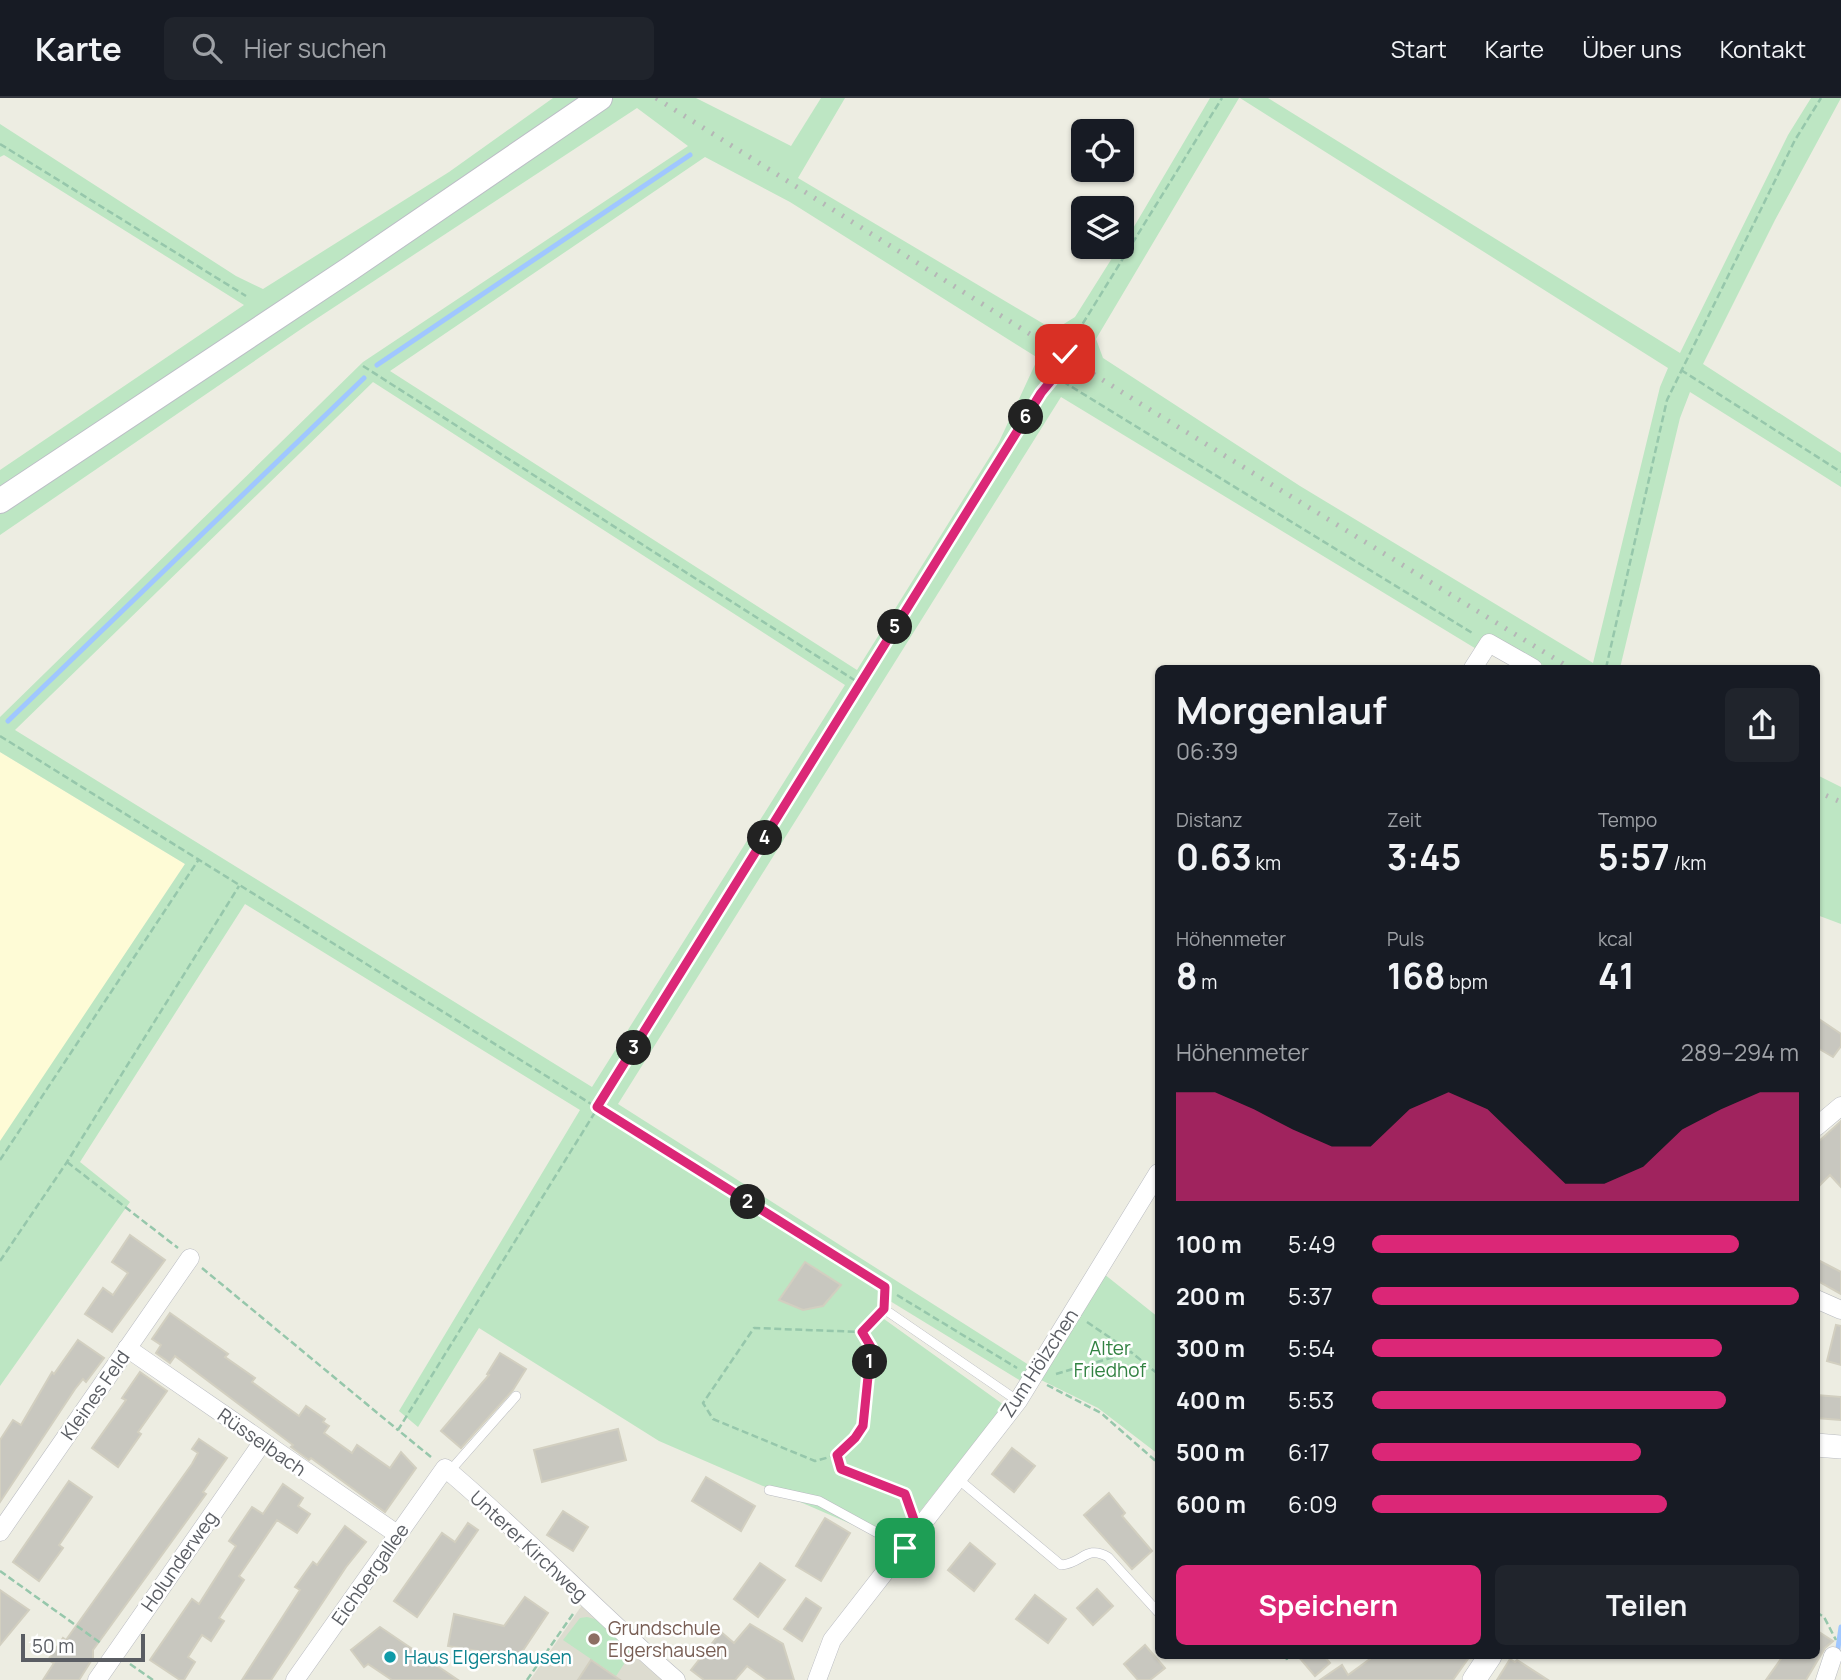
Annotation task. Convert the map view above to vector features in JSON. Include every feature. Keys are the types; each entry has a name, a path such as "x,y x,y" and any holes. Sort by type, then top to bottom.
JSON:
{"main road":[{"path":"0,501 339,276 600,98"}],"street":[{"path":"1475,665 1489,643 1528,665"},
{"path":"1820,1124 1841,1106"},
{"name":"Zum Hölzchen","path":"817,1680 832,1640 1018,1401 1155,1178"},
{"name":"Kleines Feld","path":"0,1532 190,1258"},
{"path":"1820,1301 1841,1310"},
{"name":"Rüsselbach","path":"127,1348 397,1534"},
{"name":"Holunderweg","path":"97,1680 262,1443"},
{"path":"1820,1444 1841,1447"},
{"name":"Eichbergallee","path":"295,1680 397,1534 447,1470"},
{"name":"Unterer Kirchweg","path":"447,1470 512,1525 583,1598 677,1680"},
{"path":"1825,1680 1833,1656"},
{"path":"1474,1680 1488,1659"}],"lane":[{"path":"885,1287 884,1309 1018,1401"},
{"path":"447,1470 516,1396"},
{"path":"958,1479 1061,1565 1071,1565 1089,1552 1098,1551 1108,1557 1155,1609"},
{"path":"769,1490 819,1501 905,1548"}],"path":[{"path":"398,1430 1041,393 1055,376 1065,354 1222,98"},
{"path":"1607,665 1667,400 1795,140 1821,98"},
{"path":"0,144 246,296"},
{"path":"363,366 860,684"},
{"path":"1681,370 1841,472"},
{"path":"1055,376 1489,643"},
{"path":"0,736 885,1287 1032,1377 1101,1413 1155,1460"},
{"path":"0,1160 200,859"},
{"path":"0,1261 67,1162 239,886"},
{"path":"67,1162 190,1258 447,1470"},
{"path":"862,1332 871,1347 863,1426 837,1455 816,1461 713,1419 703,1403 754,1328 862,1332 884,1309"},
{"path":"1087,1321 1155,1372"},
{"path":"1032,1377 1050,1375 1130,1352"},
{"path":"837,1455 841,1469 905,1494 918,1531"},
{"path":"0,1571 153,1680"},
{"path":"527,1680 583,1598"},
{"path":"1820,1614 1836,1637 1833,1656"}],"shaded area":[{"path":"0,752 185,864 0,1143"},
{"name":"Grundschule Elgershausen","path":"587,1598 674,1680 530,1680"}],"green space":[{"path":"553,98 696,98 791,146 821,98 845,98 798,178 1054,330 1075,317 1111,259 1134,259 1134,227 1210,98 1239,98 1096,339 1103,358 1300,486 1593,663 1660,387 1668,368 1240,98 1268,98 1680,353 1788,135 1811,98 1841,98 1775,220 1703,364 1841,453 1841,487 1690,392 1680,418 1621,665 1543,665 1487,634 1478,650 1061,397 618,1104 1032,1367 1021,1381 890,1301 877,1314 1004,1405 895,1543 659,1441 479,1328 418,1427 399,1411 580,1110 245,904 80,1162 130,1202 0,1386 0,1141 185,864 0,752 0,717 363,362 688,146 637,108 307,325 0,535 0,470 244,305 4,155 0,157 0,124 236,276 263,289 449,172","holes":["705,157 790,202 1038,358 999,442 857,670 390,371","373,382 845,685 592,1087 15,730"]},
{"path":"1820,776 1841,787 1841,924 1820,916"},
{"name":"Alter Friedhof","path":"1104,1274 1155,1315 1155,1452 1098,1408 1041,1380"},
{"path":"580,1618 599,1620 632,1652 616,1676 563,1640"}],"building":[{"path":"1820,1020 1841,1034 1841,1046 1833,1057 1820,1049"},
{"path":"1841,1121 1841,1187 1830,1175 1820,1185 1820,1140"},
{"path":"130,1235 165,1260 112,1332 85,1314 103,1288 113,1295 128,1273 112,1262"},
{"path":"1820,1261 1841,1272 1841,1294 1820,1282"},
{"path":"805,1262 841,1285 823,1306 803,1310 779,1300"},
{"path":"170,1313 228,1354 225,1357 255,1378 252,1382 299,1416 306,1406 325,1419 323,1422 329,1426 324,1433 352,1453 357,1445 390,1468 401,1452 416,1468 385,1512 311,1458 309,1460 291,1447 293,1445 175,1356 170,1363 156,1353 161,1345 152,1339"},
{"path":"1836,1325 1841,1326 1841,1365 1827,1361"},
{"path":"78,1340 104,1358 86,1382 83,1379 75,1389 0,1502 0,1440 13,1420 21,1425 52,1372 54,1374"},
{"path":"500,1353 526,1369 513,1390 461,1448 441,1431 489,1375 487,1374"},
{"path":"140,1372 167,1391 138,1432 141,1434 118,1467 92,1448 126,1400 122,1398"},
{"path":"1820,1395 1841,1397 1841,1420 1820,1418"},
{"path":"618,1429 626,1460 542,1482 534,1450"},
{"path":"199,1439 227,1458 203,1492 206,1494 93,1650 93,1658 79,1680 43,1680 54,1663 48,1660 63,1638 66,1640 192,1464 198,1453 192,1449"},
{"path":"1012,1448 1035,1466 1014,1492 992,1474"},
{"path":"706,1477 755,1506 741,1531 692,1501"},
{"path":"69,1481 92,1497 59,1545 63,1548 39,1581 13,1562"},
{"path":"283,1484 303,1498 298,1506 310,1514 297,1533 277,1520 239,1576 244,1580 219,1618 224,1621 211,1641 202,1635 188,1657 195,1662 184,1680 180,1680 150,1660 192,1599 199,1604 236,1546 229,1541 252,1507 263,1514"},
{"path":"1109,1493 1125,1513 1122,1516 1152,1551 1132,1569 1084,1515"},
{"path":"563,1511 588,1527 573,1551 547,1535"},
{"path":"825,1518 850,1533 821,1581 796,1566"},
{"path":"468,1523 478,1530 417,1617 394,1601 442,1533 455,1542"},
{"path":"345,1526 366,1542 346,1567 271,1680 242,1680 300,1590 295,1587 313,1562 317,1565"},
{"path":"970,1543 995,1564 974,1591 948,1570"},
{"path":"760,1563 785,1580 758,1617 734,1599"},
{"path":"1097,1589 1113,1606 1093,1625 1077,1608"},
{"path":"0,1590 29,1610 0,1645"},
{"path":"1035,1595 1066,1619 1048,1643 1016,1619"},
{"path":"525,1597 548,1613 518,1658 448,1646 454,1614 504,1626"},
{"path":"806,1598 821,1608 802,1641 784,1629"},
{"path":"750,1624 783,1644 794,1680 767,1680 747,1666 735,1680 704,1680 691,1670 721,1632 734,1643"},
{"name":"Haus Elgershausen","path":"380,1627 458,1680 392,1680 368,1664 364,1667 351,1650"},
{"path":"1820,1633 1833,1641 1820,1656"},
{"path":"1145,1645 1165,1668 1150,1680 1138,1680 1124,1664"},
{"path":"1301,1659 1327,1659 1330,1663 1315,1676"},
{"path":"1370,1659 1468,1659 1453,1680 1320,1680 1342,1665 1348,1675"},
{"path":"1510,1659 1515,1662 1517,1660 1548,1680 1497,1680"},
{"path":"1781,1659 1818,1659 1806,1680 1766,1680"},
{"path":"591,1660 620,1680 578,1680"}],"waterway":[{"path":"377,365 690,155"},
{"path":"8,721 364,378"},
{"path":"1837,1655 1841,1627"}],"railway":[{"path":"656,98 1144,406 1565,665"},
{"path":"1820,793 1841,802"}],"place":[{"name":"Grundschule Elgershausen","path":"594,1639"},
{"name":"Haus Elgershausen","path":"390,1657"}],"route":[{"path":"905,1548 918,1531 905,1494 841,1469 837,1455 863,1426 871,1347 862,1332 884,1309 885,1287 597,1107 1041,393 1055,376 1065,354"}]}
